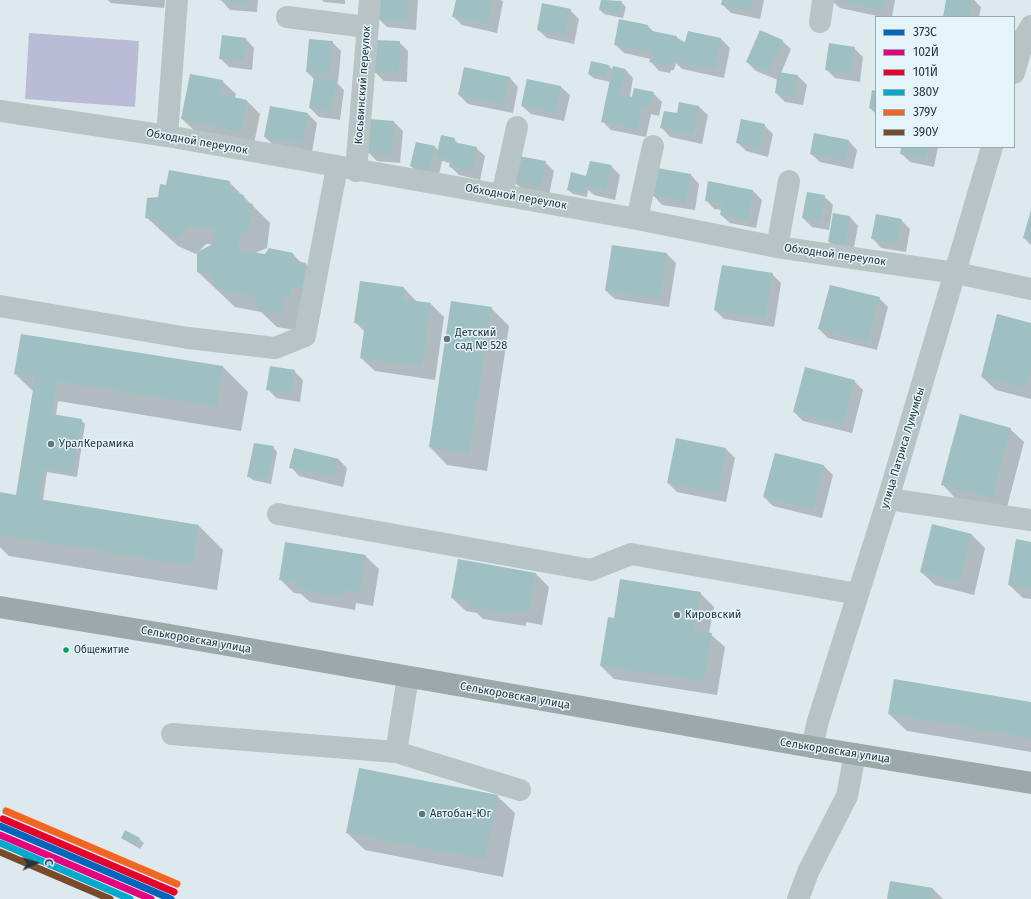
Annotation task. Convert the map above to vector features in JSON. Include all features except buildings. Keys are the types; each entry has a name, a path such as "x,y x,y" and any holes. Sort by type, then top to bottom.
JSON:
{"main road":[{"name":"Селькоровская улица","path":"0,608 1031,783"}],"street":[{"path":"167,136 177,0"},
{"name":"Косьвинский переулок","path":"0,306 188,338 275,348 305,336 347,169 370,0"},
{"path":"820,22 823,0"},
{"path":"287,16 367,27"},
{"path":"1015,70 1024,38 1031,26"},
{"name":"Обходной переулок","path":"0,111 167,136 347,169 637,218 777,247 956,273 1031,289"},
{"path":"502,194 517,127"},
{"path":"637,218 653,146"},
{"name":"улица Патриса Лумумбы","path":"812,747 818,721 888,499 992,148"},
{"path":"777,247 789,181"},
{"path":"888,499 1031,520"},
{"path":"278,514 592,570 631,554 858,594"},
{"path":"396,752 408,677"},
{"path":"172,734 396,752 520,790"},
{"path":"798,899 808,872 847,796 855,754"}],"shaded area":[{"path":"29,33 139,41 135,107 25,99"}],"transit line":[{"name":"379У","path":"6,811 177,884"},
{"name":"101Й","path":"3,819 174,892"},
{"name":"373C","path":"0,826 171,899"},
{"name":"102Й","path":"0,835 151,899"},
{"name":"380У","path":"0,843 130,899"},
{"name":"390У","path":"0,852 110,899"}],"place":[{"name":"Детский сад № 528","path":"447,339"},
{"name":"УралКерамика","path":"51,444"},
{"name":"Кировский","path":"677,615"},
{"name":"Общежитие","path":"66,650"},
{"name":"Автобан-Юг","path":"422,814"}]}
